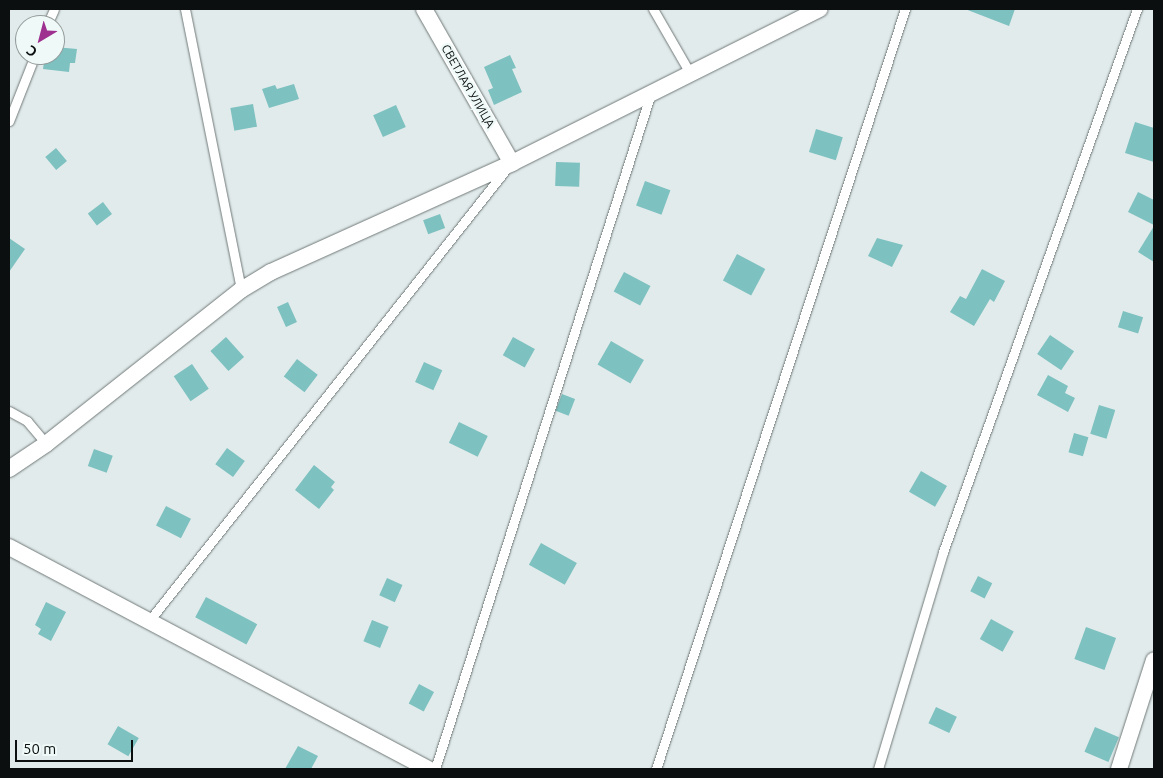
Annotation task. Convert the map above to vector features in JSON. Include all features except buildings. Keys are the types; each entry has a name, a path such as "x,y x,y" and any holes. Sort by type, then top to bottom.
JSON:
{"street":[{"name":"СВЕТЛАЯ УЛИЦА","path":"424,9 512,163"},
{"path":"9,469 46,444 241,290 271,272 512,163 820,9"},
{"path":"9,547 429,769"},
{"path":"1119,769 1154,660"}],"lane":[{"path":"185,9 241,290"},
{"path":"652,9 690,73"},
{"path":"656,769 905,9"},
{"path":"878,769 943,552 1136,9"},
{"path":"9,121 31,65"},
{"path":"435,769 651,92"},
{"path":"149,621 512,163"},
{"path":"9,411 28,421 46,444"}]}
